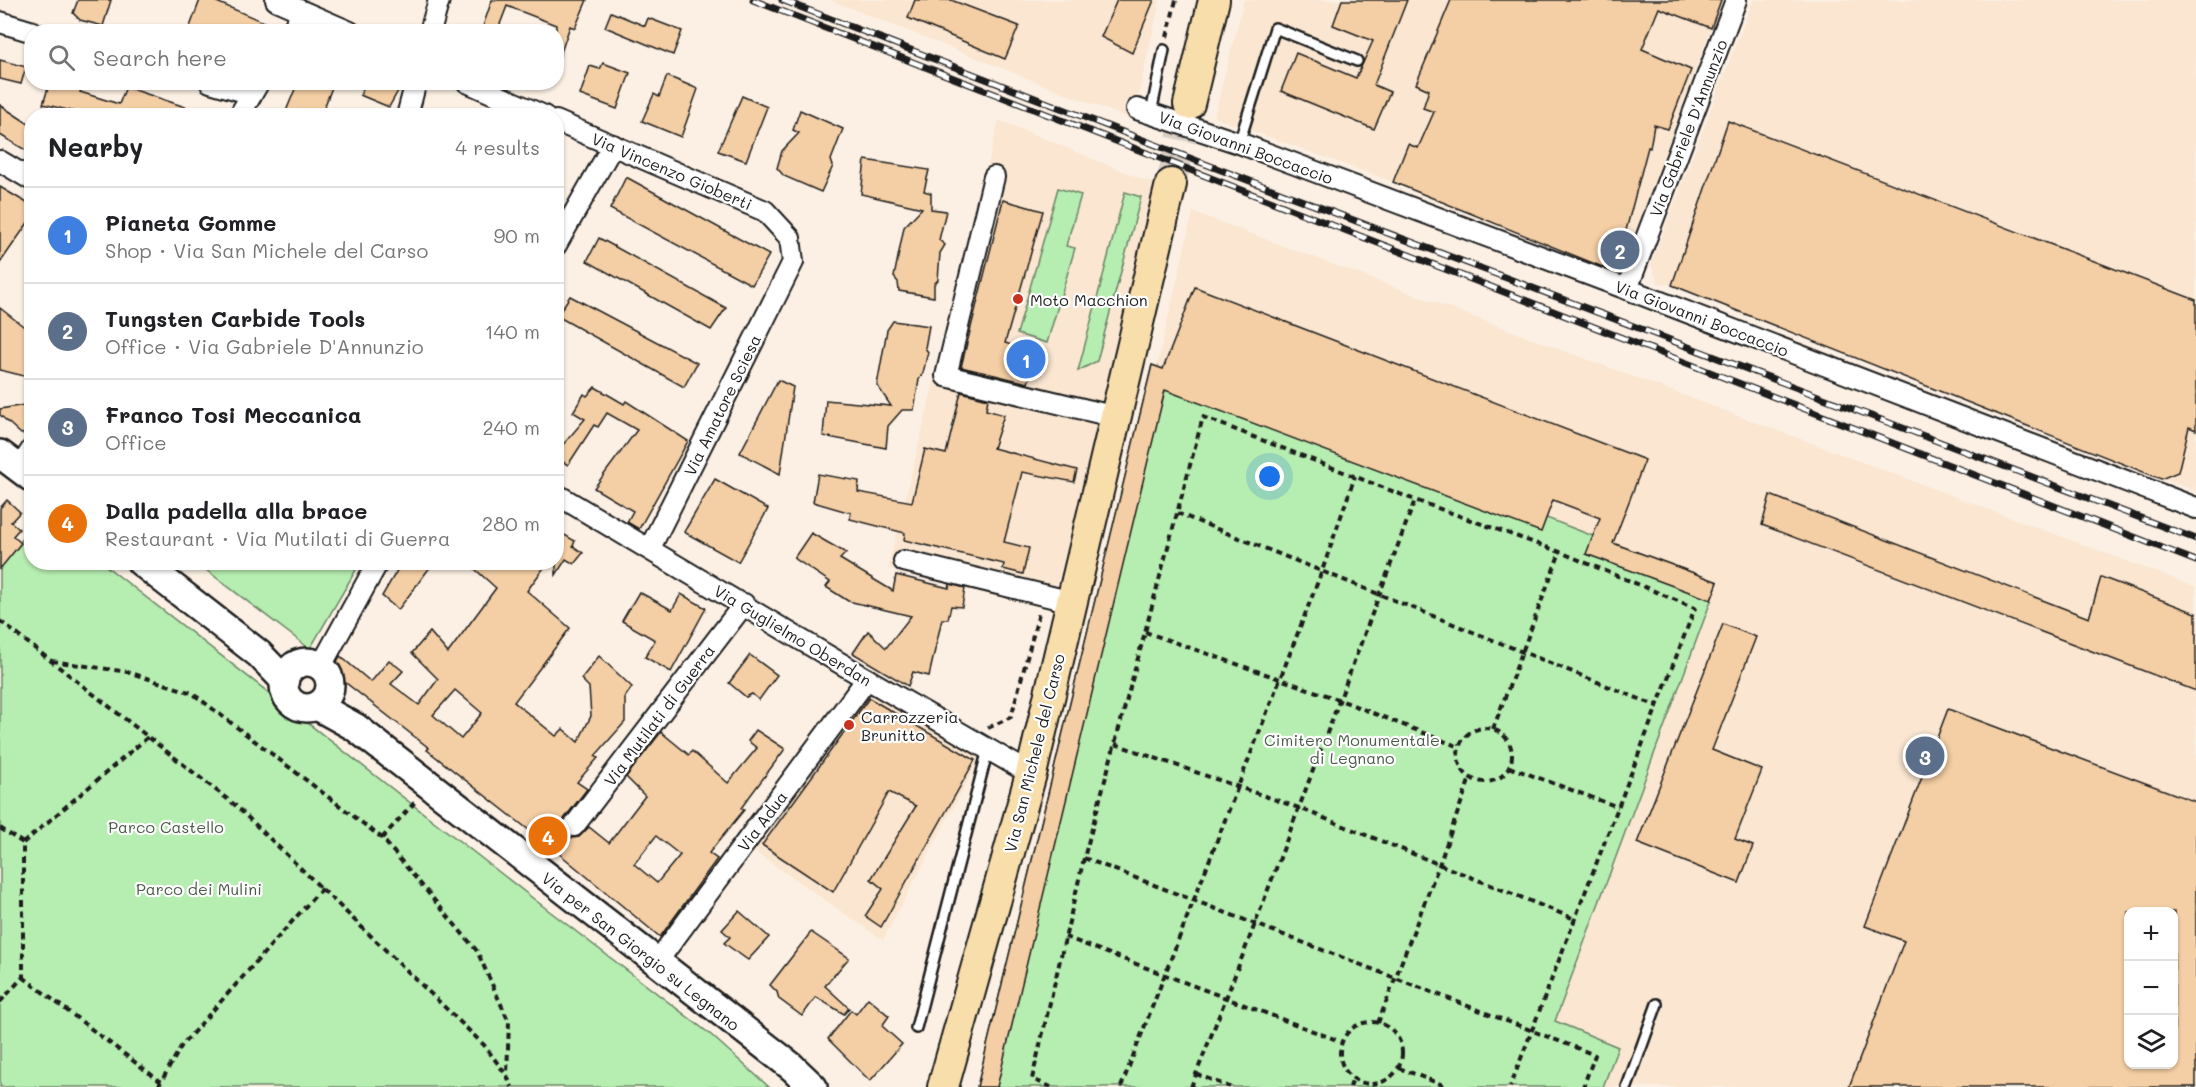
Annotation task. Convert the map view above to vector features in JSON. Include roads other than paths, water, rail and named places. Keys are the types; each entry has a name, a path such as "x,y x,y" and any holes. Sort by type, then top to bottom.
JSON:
{"main road":[{"path":"1189,104 1214,0"},
{"name":"Via San Michele del Carso","path":"943,1087 1031,774 1058,598 1116,417 1171,184"}],"street":[{"path":"276,0 331,24"},
{"path":"432,24 439,0"},
{"name":"Via Gabriele D'Annunzio","path":"1627,289 1736,0"},
{"path":"296,24 303,12"},
{"path":"0,22 24,29"},
{"path":"244,108 254,90"},
{"path":"409,108 414,90"},
{"path":"485,90 526,108"},
{"name":"Via Giovanni Boccaccio","path":"1144,111 1239,143 1627,289 2196,508"},
{"name":"Via Vincenzo Gioberti","path":"564,124 765,211 790,238 793,262"},
{"path":"564,231 613,145"},
{"path":"0,161 24,175"},
{"path":"994,177 946,376 1116,417"},
{"name":"Via Amatore Sciesa","path":"650,548 793,262"},
{"name":"Via Guglielmo Oberdan","path":"564,499 744,604 867,680 1031,774"},
{"path":"904,561 1058,598"},
{"name":"Via per San Giorgio su Legnano","path":"151,570 288,674 286,695 290,701 303,708 322,701 792,1067 813,1087"},
{"path":"321,666 374,570"},
{"name":"Via Mutilati di Guerra","path":"574,826 744,604"},
{"path":"288,674 306,661 321,666 329,676 330,690 322,701"},
{"name":"Via Adua","path":"656,963 867,680"}],"lane":[{"path":"1239,143 1275,28 1357,62"},
{"path":"1144,111 1164,50"},
{"path":"915,1028 988,749"},
{"path":"1627,1087 1657,1004"}],"tunnel":[{"path":"1171,184 1189,104"}],"railway":[{"path":"753,0 2196,561"},
{"path":"782,0 1200,162 2196,539"}],"place":[{"name":"Tungsten Carbide Tools","path":"1620,250"},
{"name":"Moto Macchion","path":"1018,299"},
{"name":"Pianeta Gomme","path":"1026,359"},
{"name":"Carrozzeria Brunitto","path":"849,725"},
{"name":"Franco Tosi Meccanica","path":"1925,756"},
{"name":"Dalla padella alla brace","path":"548,836"}],"park label":[{"name":"Cimitero Monumentale di Legnano","path":"1352,748"},
{"name":"Parco Castello","path":"166,826"},
{"name":"Parco dei Mulini","path":"199,888"}]}
